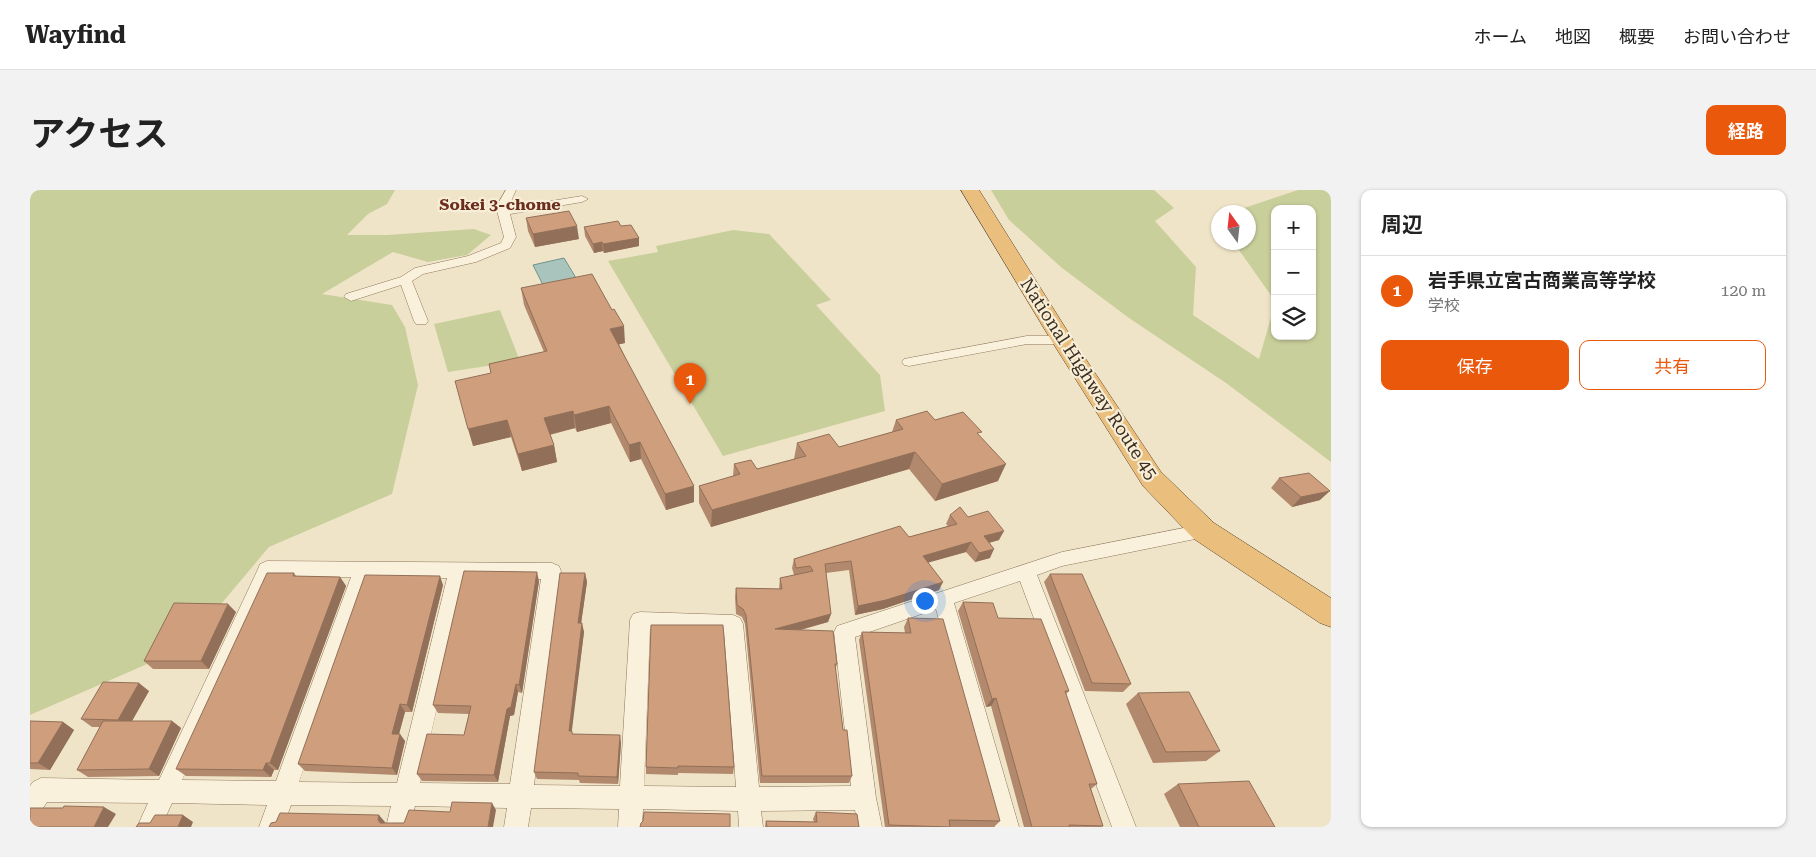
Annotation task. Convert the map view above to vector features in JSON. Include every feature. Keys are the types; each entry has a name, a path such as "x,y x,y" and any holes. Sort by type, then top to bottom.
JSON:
{"highway":[{"name":"National Highway Route 45","path":"970,190 1062,340 1152,479 1204,531 1331,614"}],"street":[{"path":"351,297 405,280 419,271 472,259 506,245 510,237 503,212 506,197 511,190"},
{"path":"503,212 582,199"},
{"path":"405,280 421,321"},
{"path":"909,362 1026,340 1062,340"},
{"path":"870,827 864,798 844,632 1062,559 1204,531"},
{"path":"149,827 267,569 552,571 516,827"},
{"path":"271,827 363,570"},
{"path":"398,827 458,570"},
{"path":"1026,572 1124,827"},
{"path":"943,600 1007,827"},
{"path":"630,827 640,620 733,624 751,827"},
{"path":"30,808 41,790 630,798 864,798"}],"green space":[{"path":"30,190 395,190 387,204 368,214 347,235 387,235 474,229 491,235 467,255 428,262 393,252 322,294 392,305 405,327 418,385 392,494 269,547 184,648 30,715"},
{"path":"991,190 1154,190 1174,208 1155,221 1196,267 1193,315 1259,359 1271,318 1271,340 1316,340 1316,205 1271,205 1271,295 1239,250 1256,250 1256,205 1253,205 1298,190 1331,190 1331,462 1226,383 1129,318 1062,268 1009,220"},
{"path":"733,230 769,234 831,300 816,305 880,375 885,411 723,456 608,261 658,252 656,246"},
{"path":"500,310 520,361 448,372 434,324"}],"water":[{"path":"564,258 579,283 546,291 533,265"}],"building":[{"path":"569,211 577,226 533,234 526,218"},
{"path":"618,221 621,226 631,225 639,238 593,244 584,227"},
{"path":"592,274 612,310 614,309 624,326 610,329 694,486 665,494 640,442 629,445 609,406 574,415 573,411 544,418 554,445 518,454 507,420 468,429 455,381 491,373 489,364 547,351 521,288"},
{"path":"927,411 935,420 963,412 982,432 977,433 1006,464 942,484 915,452 712,510 699,486 740,474 734,464 751,460 757,469 806,456 797,443 829,434 839,447 903,429 896,420"},
{"path":"1309,473 1330,491 1301,497 1279,478"},
{"path":"960,507 968,517 988,511 1004,531 984,536 994,549 979,553 971,542 923,556 943,582 886,600 858,606 851,561 825,564 831,614 775,629 833,631 843,730 847,730 852,776 762,776 746,615 743,609 737,605 736,588 782,589 780,578 813,571 810,566 796,568 794,559 900,526 909,537 957,524 950,515"},
{"path":"464,571 537,572 519,685 516,684 511,707 507,709 494,775 417,774 427,734 464,735 471,706 433,705"},
{"path":"267,573 294,573 293,576 340,577 270,763 266,763 263,770 176,769"},
{"path":"560,573 585,573 578,623 582,623 569,731 572,731 572,734 620,735 617,777 578,776 578,773 534,772"},
{"path":"1050,574 1082,574 1131,684 1092,683"},
{"path":"365,575 440,576 407,705 400,704 392,734 400,734 392,768 298,764"},
{"path":"963,602 993,603 998,618 1041,619 1069,691 1065,691 1097,784 1089,784 1103,826 1032,827 996,698 992,699"},
{"path":"174,603 228,604 201,661 144,661"},
{"path":"908,618 943,619 1000,821 949,820 950,827 889,825 862,632 911,633"},
{"path":"651,625 723,625 734,767 646,767"},
{"path":"103,682 139,683 118,720 81,719"},
{"path":"1189,692 1220,751 1166,752 1138,693"},
{"path":"30,721 63,722 38,763 30,763"},
{"path":"103,721 172,721 149,769 77,770"},
{"path":"1249,781 1275,827 1199,827 1178,784"},
{"path":"452,802 492,803 488,827 269,827 271,823 276,822 280,813 379,815 378,820 380,823 404,823 409,810 450,812"},
{"path":"64,806 104,807 94,827 30,827 30,808 63,808"},
{"path":"644,812 730,814 730,827 640,827"},
{"path":"816,812 857,814 859,827 767,827 766,821 817,822"},
{"path":"155,815 183,815 178,827 136,827 139,823 150,823"}],"place":[{"name":"岩手県立宮古商業高等学校","path":"690,404"}],"district":[{"name":"Sokei 3-chome","path":"500,204"}]}
